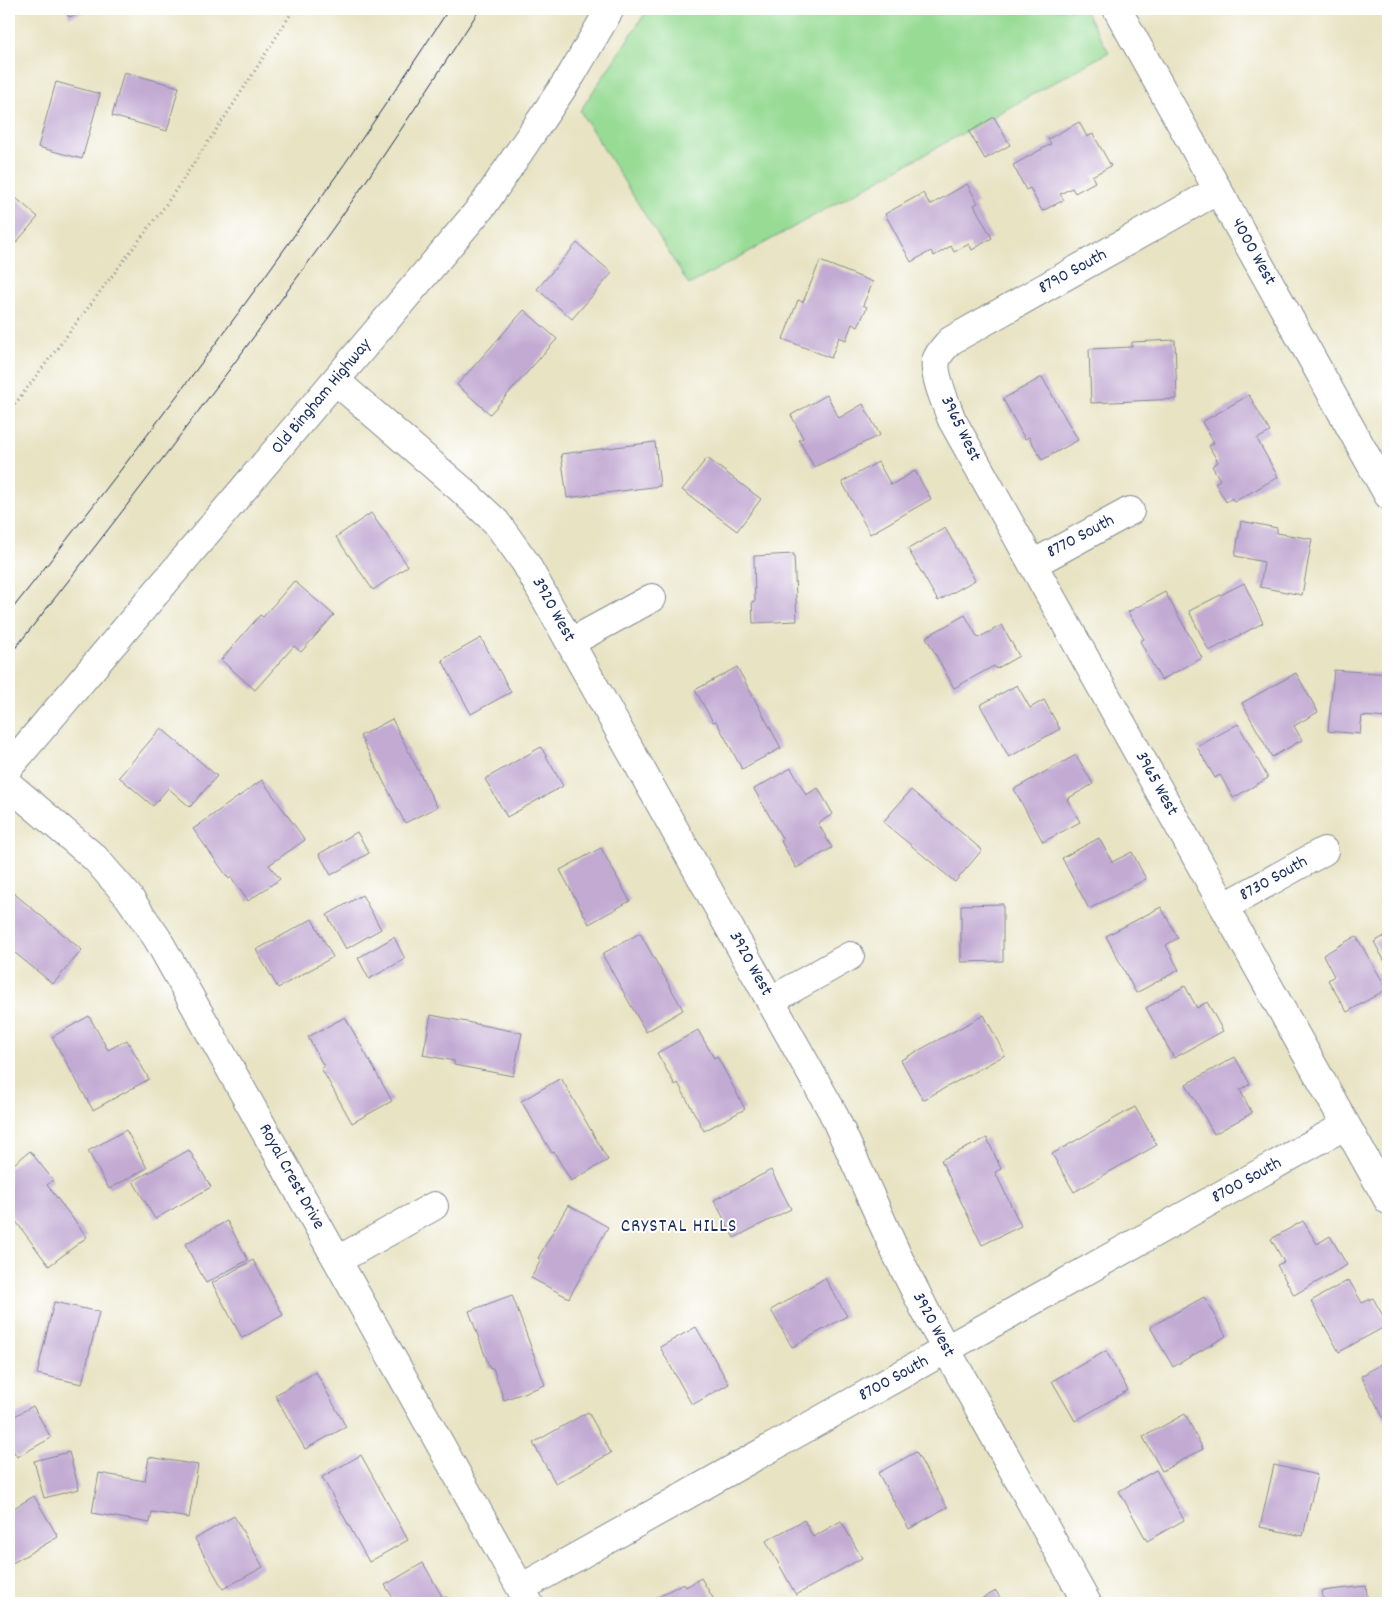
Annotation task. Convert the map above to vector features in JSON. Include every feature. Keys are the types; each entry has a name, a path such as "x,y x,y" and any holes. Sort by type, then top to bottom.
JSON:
{"street":[{"name":"Old Bingham Highway","path":"9,767 448,249 496,189 572,74 610,9"},
{"name":"4000 West","path":"1117,9 1388,495"},
{"name":"8790 South","path":"936,362 950,341 1218,190"},
{"name":"3965 West","path":"936,362 941,391 952,420 1388,1200"},
{"name":"3920 West","path":"336,381 496,522 526,562 832,1111 897,1255 947,1350 1087,1603"},
{"name":"8770 South","path":"1033,564 1130,511"},
{"path":"571,642 652,598"},
{"name":"Royal Crest Drive","path":"9,785 95,858 128,896 157,938 525,1596"},
{"name":"8730 South","path":"1224,907 1324,851"},
{"path":"770,1001 850,956"},
{"name":"8700 South","path":"525,1596 947,1350 1346,1125"},
{"path":"338,1260 434,1206"}],"path":[{"path":"9,412 165,206 234,105 294,9"}],"green space":[{"path":"648,9 1084,9 1109,52 689,285 580,111"}],"building":[{"path":"66,9 93,9 69,17"},
{"path":"124,72 179,87 167,131 112,116"},
{"path":"56,82 100,94 82,159 38,147"},
{"path":"994,117 1010,145 985,159 969,132"},
{"path":"1079,122 1087,137 1093,134 1111,166 1092,176 1095,182 1075,193 1072,188 1060,194 1064,200 1042,211 1030,188 1026,190 1013,165 1051,144 1048,139"},
{"path":"967,184 978,203 974,205 992,238 972,250 969,244 954,252 951,246 934,256 931,251 911,262 885,214 923,193 930,205"},
{"path":"9,192 38,217 9,251"},
{"path":"577,243 612,273 572,319 537,289"},
{"path":"820,261 873,282 863,305 867,307 858,327 852,324 846,340 839,337 831,358 783,339 798,300 803,302"},
{"path":"524,310 557,339 490,414 457,385"},
{"path":"1175,340 1177,399 1091,403 1089,349 1132,347 1132,342"},
{"path":"1042,377 1078,440 1042,460 1029,437 1025,439 1003,399"},
{"path":"827,395 839,418 863,404 880,435 814,467 799,440 803,438 791,415"},
{"path":"1249,395 1270,432 1257,439 1278,477 1234,502 1232,498 1226,502 1215,483 1220,480 1212,466 1218,462 1209,446 1214,443 1202,422"},
{"path":"655,442 660,486 567,498 561,454"},
{"path":"707,458 761,499 737,531 682,490"},
{"path":"878,462 891,485 915,471 931,499 870,534 842,482"},
{"path":"371,513 408,566 373,590 336,537"},
{"path":"1241,521 1277,528 1277,533 1312,539 1302,595 1260,587 1264,562 1235,556"},
{"path":"945,528 975,580 938,601 908,549"},
{"path":"794,554 797,621 753,623 752,601 755,601 754,556"},
{"path":"294,581 334,615 301,652 294,646 255,690 221,660 260,615 263,617"},
{"path":"1244,583 1263,623 1209,651 1189,611"},
{"path":"1165,592 1202,658 1161,680 1140,641 1144,639 1128,612"},
{"path":"965,615 978,638 1002,625 1019,656 996,669 994,666 954,688 926,637"},
{"path":"481,638 511,692 471,714 442,660"},
{"path":"737,667 781,748 742,769 716,721 713,722 695,690"},
{"path":"1334,670 1388,674 1388,718 1362,716 1360,734 1328,731"},
{"path":"1296,673 1318,712 1294,726 1302,740 1272,757 1242,703"},
{"path":"1017,685 1030,708 1044,700 1060,729 1009,757 980,705"},
{"path":"392,719 437,807 405,823 360,736"},
{"path":"1238,724 1268,778 1233,798 1220,775 1215,778 1197,747"},
{"path":"161,728 217,776 190,807 168,788 153,806 119,777"},
{"path":"541,747 563,786 507,817 485,779"},
{"path":"1076,755 1093,784 1067,799 1080,822 1043,842 1014,789"},
{"path":"791,768 806,795 818,788 833,814 818,823 832,848 796,868 781,841 783,840 754,789"},
{"path":"262,780 305,840 269,865 280,879 248,901 231,877 229,879 193,829"},
{"path":"911,790 982,850 955,882 883,822"},
{"path":"357,832 369,853 331,875 319,854"},
{"path":"1099,838 1112,862 1132,852 1146,879 1089,909 1062,858"},
{"path":"601,848 630,901 589,924 560,870"},
{"path":"11,891 82,950 53,984 9,948 9,893"},
{"path":"362,895 381,929 346,949 327,915"},
{"path":"1003,904 1003,961 961,962 961,905"},
{"path":"1161,907 1178,938 1166,945 1179,970 1136,993 1106,936"},
{"path":"312,919 333,957 278,988 256,950"},
{"path":"640,933 683,1010 646,1032 602,954"},
{"path":"1388,934 1388,967 1374,942"},
{"path":"1356,936 1387,989 1347,1012 1328,980 1334,976 1323,955"},
{"path":"394,937 405,959 369,979 358,958"},
{"path":"1185,986 1197,1008 1207,1002 1223,1031 1174,1058 1146,1008"},
{"path":"431,1015 522,1033 513,1076 454,1065 454,1061 423,1055"},
{"path":"984,1015 1005,1055 923,1100 901,1060"},
{"path":"89,1016 108,1050 127,1040 149,1079 93,1110 52,1037"},
{"path":"345,1017 392,1101 352,1123 321,1068 324,1067 308,1037"},
{"path":"698,1030 714,1058 717,1056 745,1109 704,1131 678,1083 675,1085 657,1053"},
{"path":"1235,1057 1250,1084 1240,1090 1252,1113 1214,1134 1186,1084"},
{"path":"561,1078 608,1160 571,1181 521,1101"},
{"path":"1135,1107 1157,1145 1074,1192 1052,1154"},
{"path":"126,1130 147,1168 109,1189 88,1151"},
{"path":"987,1138 1001,1169 995,1172 1021,1226 982,1245 941,1160"},
{"path":"189,1150 211,1187 155,1219 133,1181"},
{"path":"30,1151 53,1180 47,1185 87,1237 49,1266 9,1212 9,1168"},
{"path":"771,1170 791,1209 734,1238 714,1200"},
{"path":"568,1205 608,1227 569,1298 531,1278 541,1260 538,1258"},
{"path":"227,1221 248,1260 206,1283 185,1244"},
{"path":"1303,1221 1317,1244 1330,1236 1347,1265 1294,1295 1277,1265 1284,1262 1271,1239"},
{"path":"253,1260 283,1315 242,1338 212,1283"},
{"path":"825,1278 847,1316 792,1347 771,1310"},
{"path":"1349,1280 1362,1303 1373,1298 1388,1325 1339,1352 1311,1301"},
{"path":"512,1295 545,1385 504,1400 493,1368 490,1369 469,1311"},
{"path":"1204,1297 1226,1336 1173,1367 1150,1327"},
{"path":"54,1302 99,1312 82,1384 37,1374"},
{"path":"696,1327 729,1384 692,1405 660,1347"},
{"path":"1106,1351 1128,1390 1075,1421 1052,1381"},
{"path":"1388,1360 1388,1426 1361,1376"},
{"path":"316,1372 346,1427 305,1449 275,1395"},
{"path":"33,1406 51,1438 17,1457 9,1443 9,1419"},
{"path":"588,1412 611,1453 556,1484 533,1443"},
{"path":"1185,1414 1203,1449 1162,1471 1143,1437"},
{"path":"69,1452 79,1489 44,1498 34,1461"},
{"path":"916,1452 947,1507 909,1529 878,1473"},
{"path":"361,1455 408,1540 369,1562 322,1477"},
{"path":"149,1457 198,1465 189,1518 152,1512 150,1523 92,1513 99,1473 145,1481"},
{"path":"1274,1465 1317,1475 1303,1536 1260,1527"},
{"path":"1156,1470 1184,1520 1147,1541 1119,1491"},
{"path":"34,1496 58,1537 9,1565 9,1511"},
{"path":"234,1516 263,1567 223,1589 195,1539"},
{"path":"804,1520 813,1537 841,1521 862,1558 796,1595 766,1541"},
{"path":"423,1563 443,1598 446,1597 450,1603 396,1603 385,1585"},
{"path":"701,1578 716,1603 647,1603 683,1583 686,1587"},
{"path":"1366,1586 1368,1603 1324,1603 1322,1591"},
{"path":"996,1591 1003,1603 974,1603"}],"tram line":[{"path":"9,613 124,466 236,316 345,164 449,9"},
{"path":"9,656 166,454 318,249 380,160 480,9"}],"district":[{"name":"CRYSTAL HILLS","path":"679,1227"}]}
